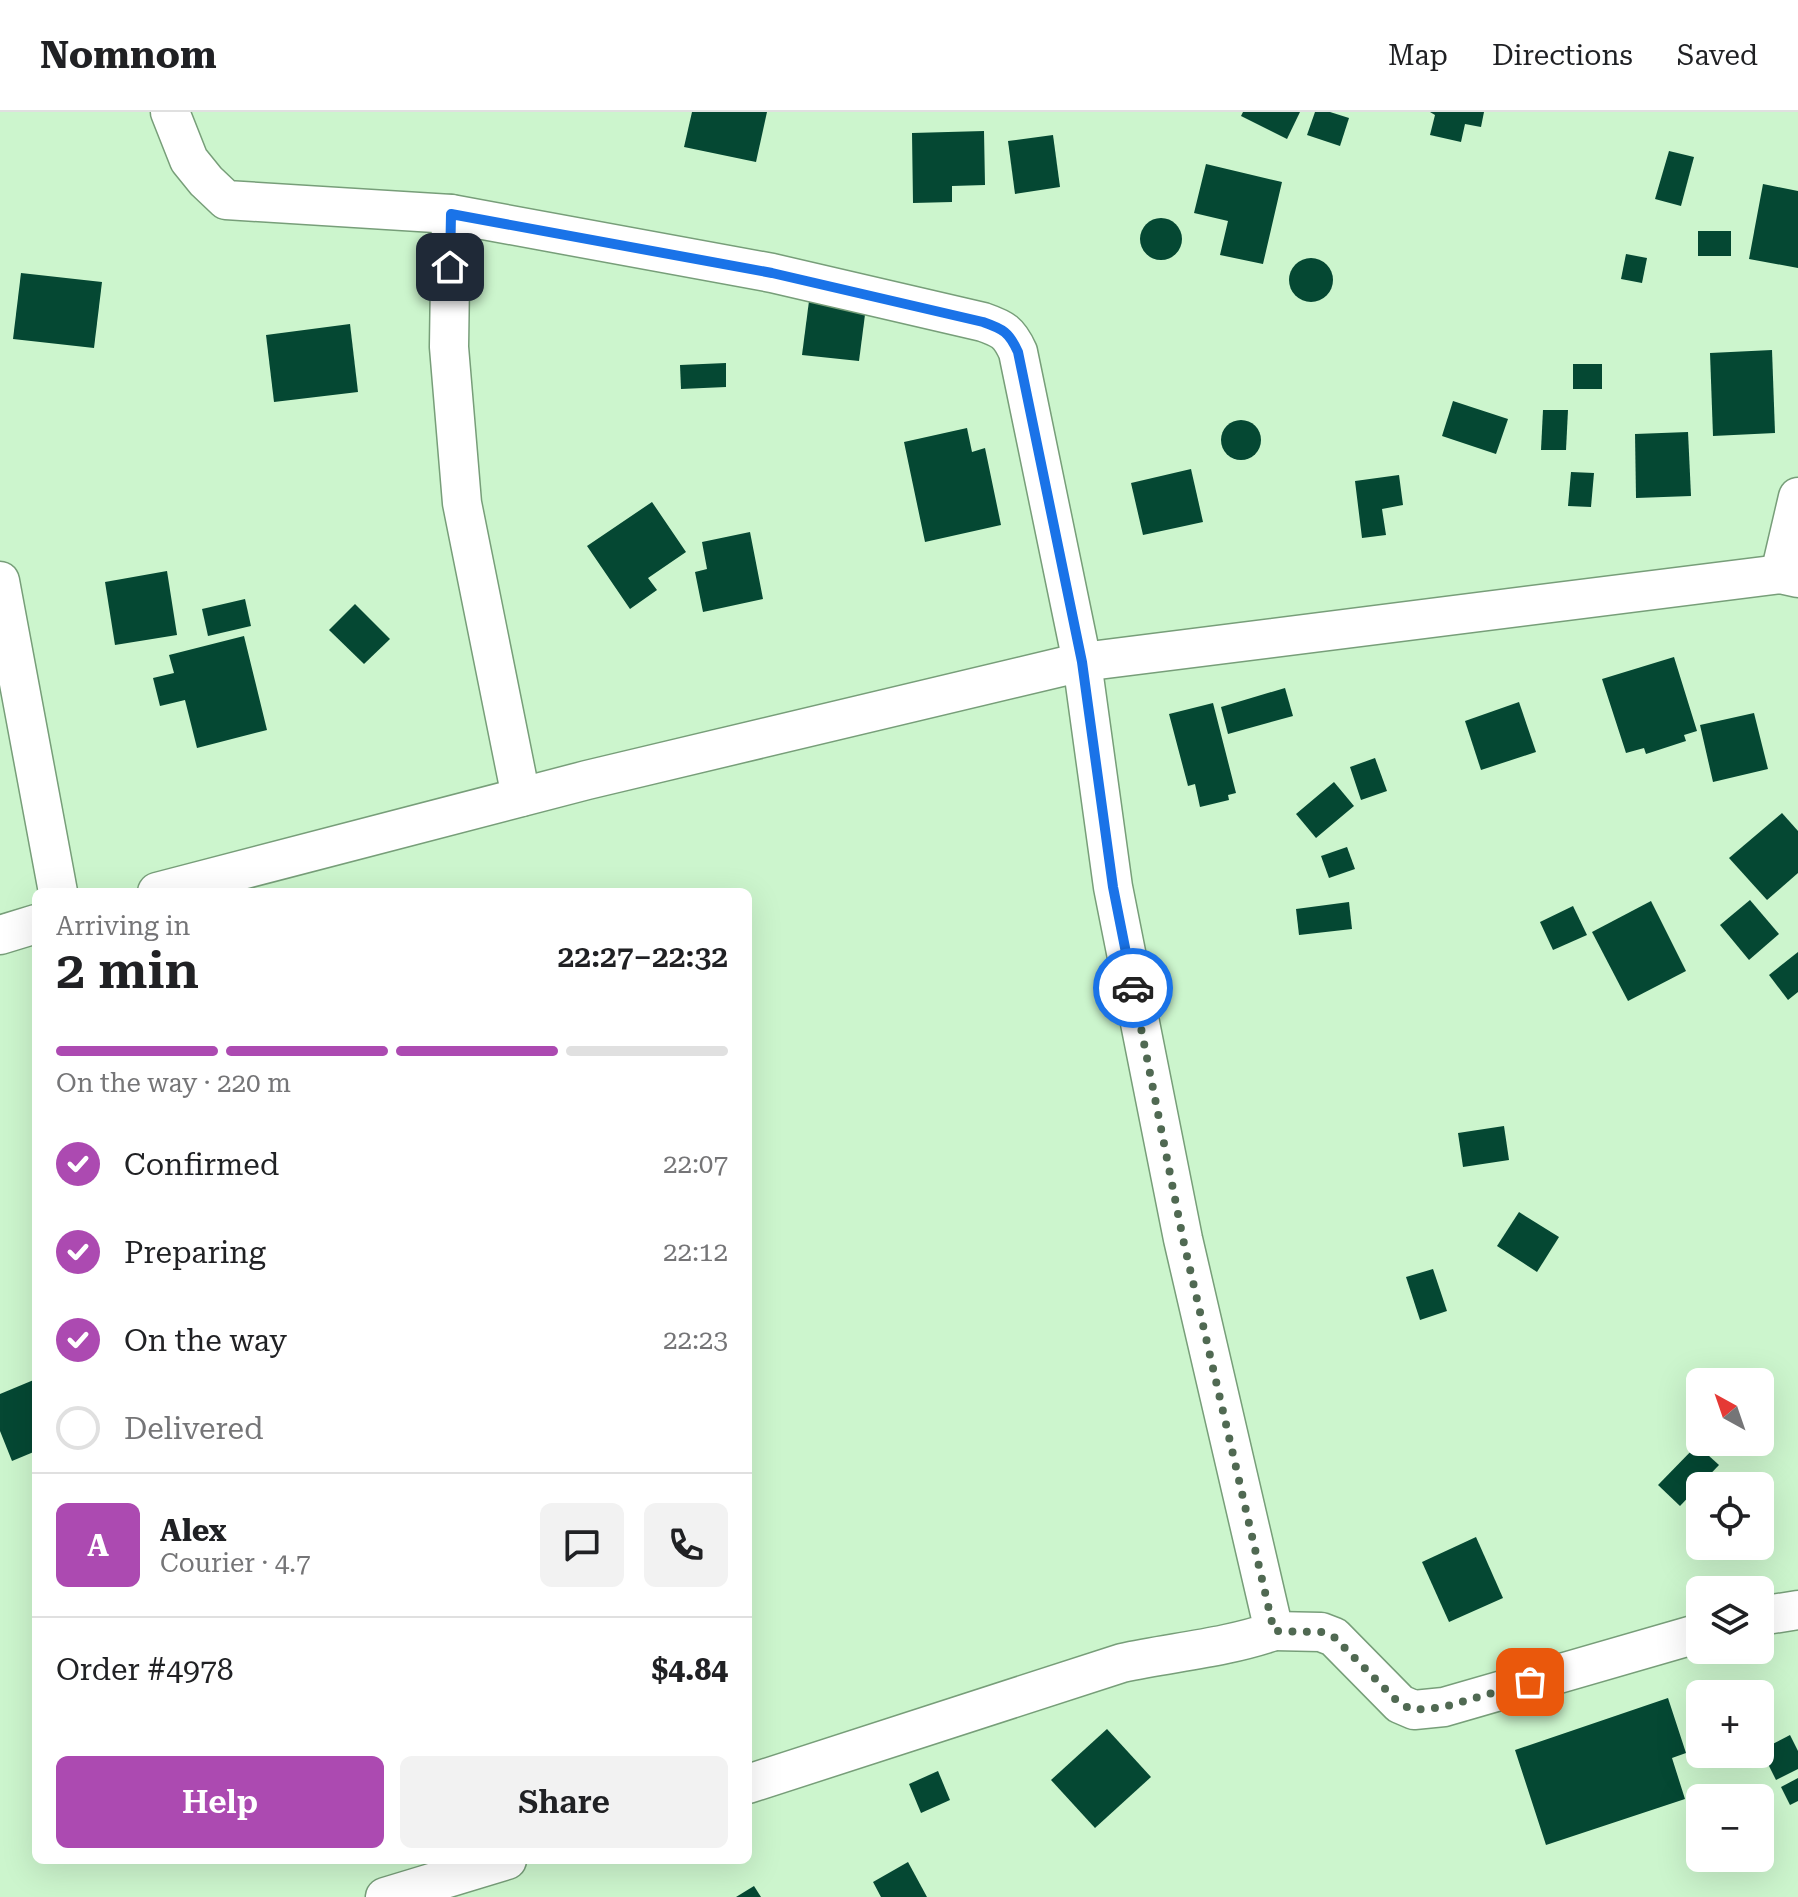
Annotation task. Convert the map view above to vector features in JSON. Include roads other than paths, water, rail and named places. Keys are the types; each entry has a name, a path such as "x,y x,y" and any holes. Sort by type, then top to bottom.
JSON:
{"street":[{"path":"170,112 189,160 226,200 451,214 772,273 983,322 1002,329 1012,338 1018,352 1082,662 1113,887 1183,1239 1274,1631"},
{"path":"451,214 449,347 462,503 521,797"},
{"path":"172,888 521,797 1082,662 1789,576 1798,497"},
{"path":"0,581 57,888"},
{"path":"0,935 32,925"},
{"path":"1774,1614 1798,1610"},
{"path":"752,1783 1122,1663 1223,1645 1274,1631 1321,1632 1334,1637 1400,1704 1414,1710 1444,1707 1686,1637"},
{"path":"385,1897 494,1864"}]}
